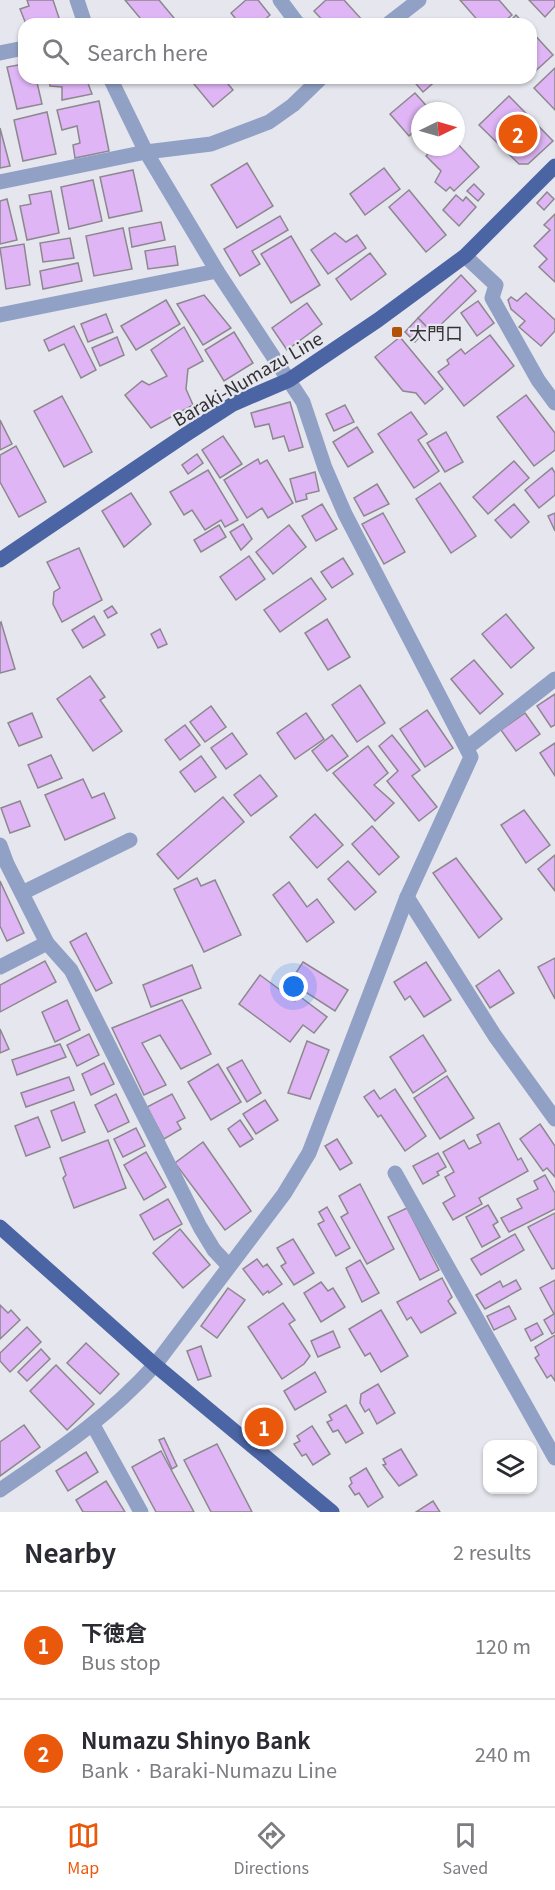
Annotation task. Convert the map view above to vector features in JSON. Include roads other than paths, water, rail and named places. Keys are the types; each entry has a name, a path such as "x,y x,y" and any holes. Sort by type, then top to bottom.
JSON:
{"main road":[{"name":"Baraki-Numazu Line","path":"0,560 233,404 289,380 378,320 465,256 555,166"},
{"path":"0,1227 155,1365 332,1512"}],"street":[{"path":"77,0 83,18"},
{"path":"280,0 294,18"},
{"path":"396,18 419,0"},
{"path":"0,53 18,49"},
{"path":"0,1490 93,1425 155,1365 284,1194 309,1153 407,897 471,757 468,747 417,657 345,514 325,468 303,402 217,271 147,152 113,84"},
{"path":"0,182 147,152 211,144 269,122 293,105 315,84"},
{"path":"465,256 496,285 492,297 538,380 555,403"},
{"path":"0,315 217,271"},
{"path":"468,747 555,679"},
{"path":"22,893 130,840"},
{"path":"0,845 47,943 71,970 183,1195 214,1250 229,1266"},
{"path":"407,897 495,1036 555,1119"},
{"path":"0,967 47,943"},
{"path":"395,1173 555,1458"},
{"path":"93,1425 141,1512"}],"place":[{"name":"Numazu Shinyo Bank","path":"518,134"},
{"name":"大門口","path":"397,332"},
{"name":"下徳倉","path":"264,1427"}]}
